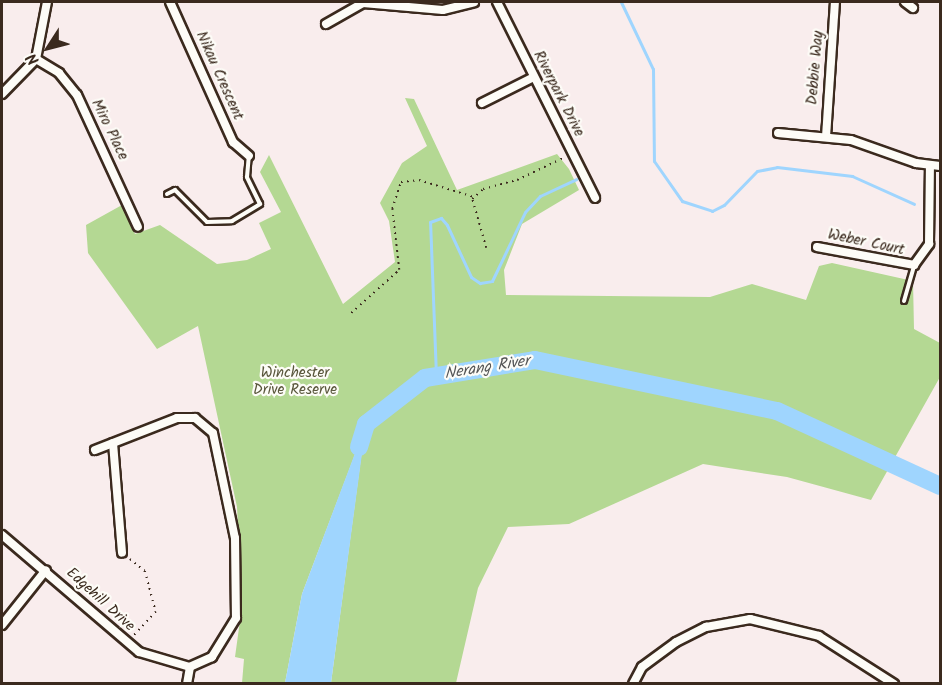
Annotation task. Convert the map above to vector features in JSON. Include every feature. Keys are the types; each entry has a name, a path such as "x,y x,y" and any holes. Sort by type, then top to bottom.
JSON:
{"street":[{"path":"2,94 36,59 47,2"},
{"name":"Nikau Crescent","path":"170,2 233,142 249,156"},
{"path":"326,24 363,3 443,10 474,2"},
{"name":"Riverpark Drive","path":"497,2 595,198"},
{"name":"Debbie Way","path":"826,137 835,2"},
{"path":"905,2 913,8"},
{"name":"Miro Place","path":"36,59 58,73 77,95 138,227"},
{"path":"483,103 534,77"},
{"path":"778,133 851,140 930,167 940,166"},
{"name":"Weber Court","path":"817,247 914,265 929,244 930,167"},
{"path":"95,450 177,417 195,418 213,433 235,538 236,618 212,657 190,667 187,684"},
{"path":"113,443 122,553"},
{"name":"Edgehill Drive","path":"2,535 46,570 128,642 162,663 190,667"},
{"path":"2,626 46,570"},
{"path":"633,684 642,667 676,642 706,627 750,620 784,624 819,636 894,684"}],"lane":[{"path":"167,194 176,190 207,222 232,221 260,204 247,177 249,156"},
{"path":"904,301 914,265"}],"path":[{"path":"474,197 483,189 560,162 572,151"},
{"path":"351,313 399,270 392,208 401,182 419,180 474,197"},
{"path":"474,197 486,248"},
{"path":"122,553 145,571 156,612 128,642"}],"green space":[{"name":"Winchester Drive Reserve","path":"405,98 414,99 457,190 557,154 569,169 579,190 522,224 504,270 506,295 710,297 752,284 806,300 819,266 832,263 913,281 914,329 940,343 940,377 871,500 787,477 703,464 569,524 508,527 478,588 456,683 331,683 365,428 302,594 285,683 242,683 244,659 235,657 242,606 237,507 198,326 157,349 88,253 86,225 122,205 135,234 160,225 217,264 247,260 271,249 259,223 281,212 260,172 269,155 343,304 395,262 389,221 380,203 402,163 427,146"}],"water":[{"path":"366,424 331,683 285,683 302,594"}],"waterway":[{"path":"621,2 653,69 654,161 682,201 712,211 724,205 757,171 777,167 852,176 914,204"},
{"path":"436,376 430,222 441,218 447,225 471,277 480,283 492,281 525,212 540,196 576,179"},
{"name":"Nerang River","path":"359,447 366,424 425,378 535,360 777,411 940,486"}]}
